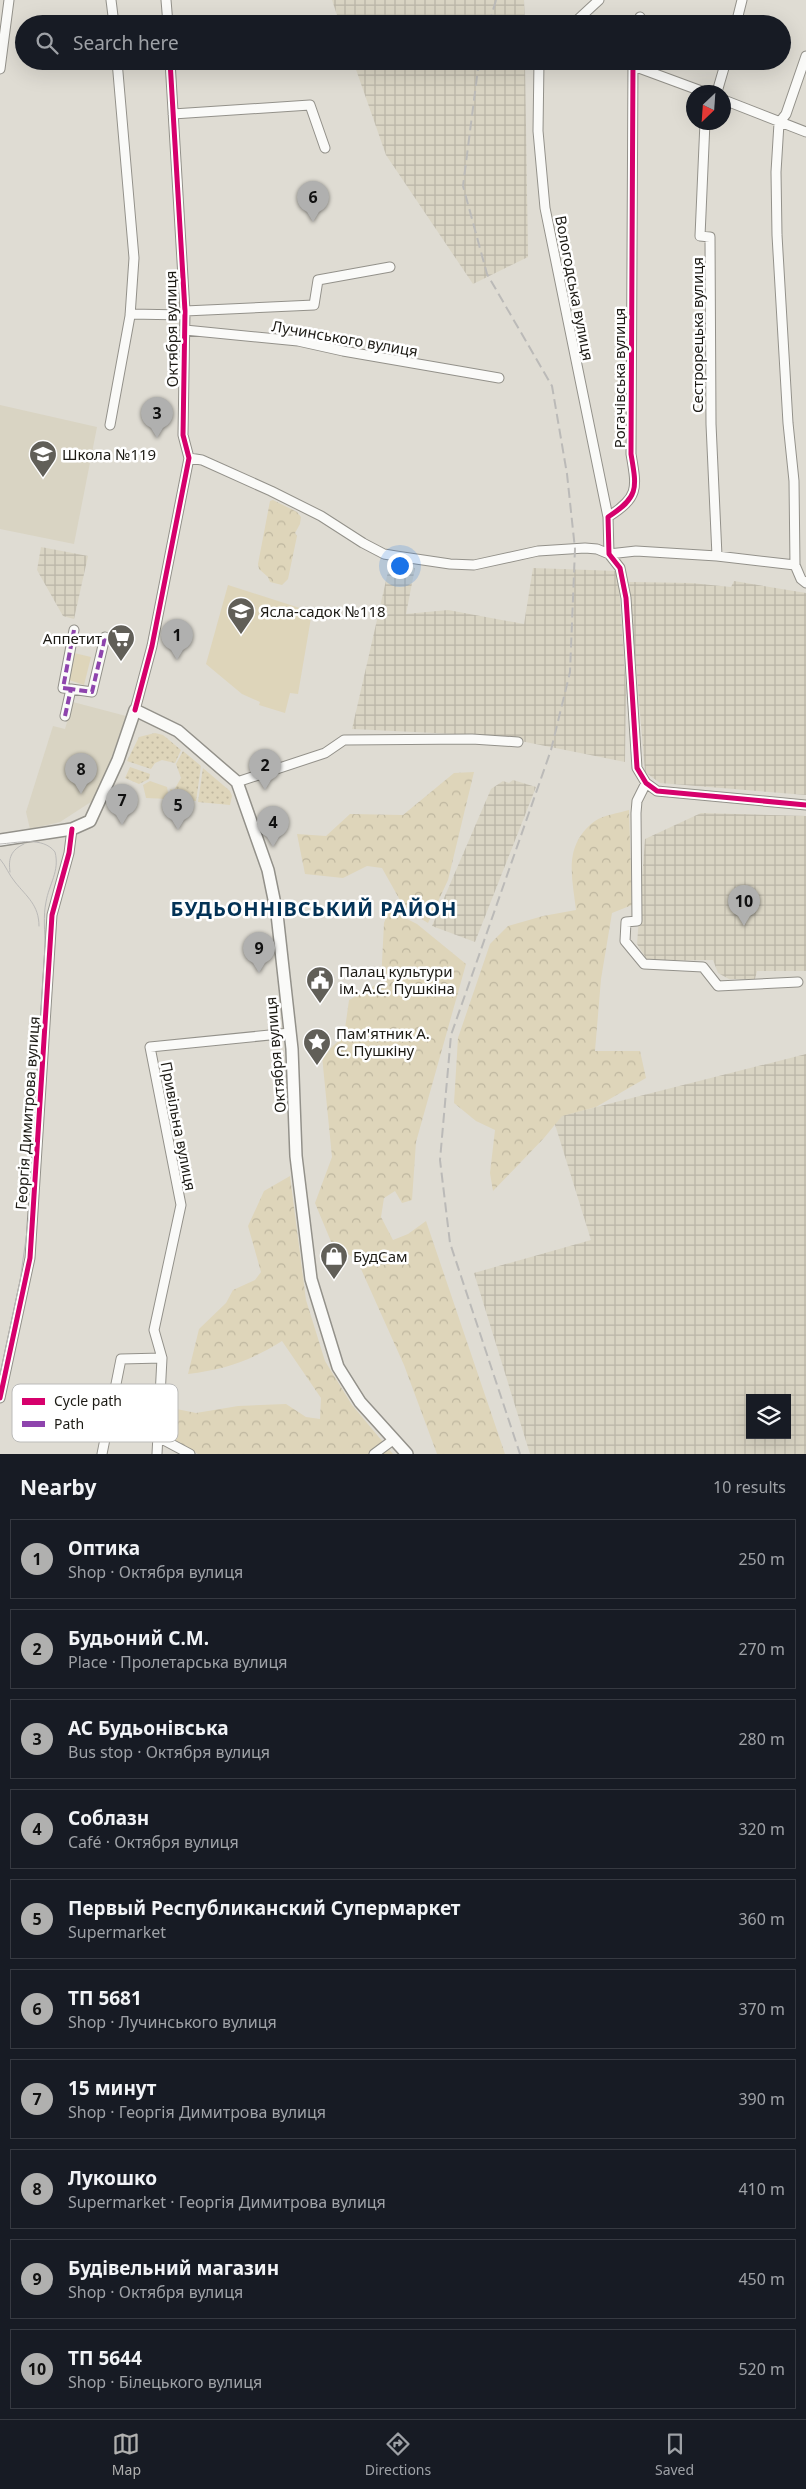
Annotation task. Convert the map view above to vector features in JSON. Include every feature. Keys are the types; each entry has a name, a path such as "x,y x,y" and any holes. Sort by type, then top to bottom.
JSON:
{"main road":[{"path":"2,841 72,829 90,821 118,760 135,710 178,731 237,782"},
{"name":"Октября вулиця","path":"237,782 271,882 278,914 290,1033 296,1156 311,1280 338,1366 360,1402 407,1454"}],"street":[{"path":"0,69 9,0"},
{"path":"111,0 113,15"},
{"path":"166,0 167,15"},
{"path":"583,15 599,0"},
{"path":"738,15 742,0"},
{"path":"806,56 786,114 779,123 776,172 777,235 788,423 794,481 795,566 800,579 806,583"},
{"path":"110,425 130,314 134,258 118,70"},
{"name":"Октября вулиця","path":"135,710 152,646 189,458 183,435 185,313 171,70"},
{"name":"Вологодська вулиця","path":"539,70 538,130 545,208 608,517"},
{"name":"Рогачівська вулиця","path":"608,517 631,500 636,487 631,454 632,70"},
{"path":"647,70 686,85"},
{"path":"719,85 723,70"},
{"path":"731,103 806,132"},
{"path":"173,114 310,105 325,148"},
{"name":"Сестрорецька вулиця","path":"705,130 700,236 710,237 712,424 717,556"},
{"name":"Лучинського вулиця","path":"185,313 314,305 318,280 390,267"},
{"path":"130,314 185,313"},
{"name":"Лучинського вулиця","path":"185,330 298,341 343,351 499,378"},
{"path":"189,458 202,460 322,516 384,554 450,564 474,565 560,549 597,549 609,554 636,551 717,556 795,566"},
{"path":"608,517 609,554 620,568 626,598 637,768 646,783 657,791 806,805"},
{"path":"74,630 63,688 92,692 105,637"},
{"path":"65,716 71,689"},
{"path":"237,782 325,753 344,740 472,739 518,742"},
{"path":"646,783 637,801 636,813 638,922 626,922 625,941 644,964 703,967 718,986 798,982"},
{"name":"Георгія Димитрова вулиця","path":"0,1398 30,1258 52,916 70,853 72,829"},
{"name":"Привільна вулиця","path":"161,1384 162,1358 154,1330 181,1205 150,1046 290,1033"},
{"path":"116,1384 121,1359 162,1358"},
{"path":"374,1454 393,1440"},
{"path":"167,1442 190,1454"}],"shaded area":[{"path":"332,0 524,0 525,15 337,15"},
{"path":"356,70 525,70 528,257 473,284 386,155"},
{"name":"Школа №119","path":"0,405 97,427 74,544 0,529"},
{"path":"41,547 88,556 74,619 63,616 37,570"},
{"path":"390,563 415,568 406,614 448,610 524,624 533,568 618,571 626,689 625,762 496,736 352,729"},
{"path":"734,581 806,593 806,795 660,783 645,772 629,582 691,583 731,587"},
{"path":"73,702 126,716 97,798 60,822 30,829 26,812 53,726 65,729"},
{"path":"513,780 536,787 475,942 432,926 491,789 503,781 509,783"},
{"path":"701,813 806,816 806,971 757,971 755,979 729,979 718,973 713,960 648,961 637,944 645,839"},
{"path":"806,1054 806,1454 530,1454 474,1273 591,1240 553,1118"}],"green space":[{"path":"273,500 297,512 301,517 300,524 295,533 297,536 288,579 282,585 270,582 268,577 259,569 258,564 270,501"},
{"path":"228,585 312,612 298,694 290,693 285,713 259,705 260,702 242,694 206,664"},
{"path":"74,653 91,657 84,685 69,680"},
{"path":"155,733 163,735 181,750 175,763 162,760 155,763 151,769 127,761 139,737"},
{"path":"183,751 201,766 196,801 172,799 170,789 174,790 181,778 176,764"},
{"path":"130,767 150,774 149,779 139,784 125,778"},
{"path":"203,768 230,791 232,796 230,805 198,802"},
{"path":"474,772 448,880 428,923 405,909 382,868 367,866 343,878 305,874 297,834 326,836 350,814 403,815 454,773"},
{"path":"150,781 167,787 169,799 146,798 143,785"},
{"path":"629,810 632,905 612,913 601,979 595,1051 640,1051 646,1078 596,1107 562,1116 544,1138 493,1191 490,1173 495,1130 476,1121 454,1103 458,1038 490,944 508,926 543,916 576,910 572,862 578,840 585,830 598,819"},
{"path":"389,910 417,924 466,964 416,1142 412,1200 402,1203 395,1191 384,1198 381,1217 393,1240 408,1234 426,1221 505,1454 437,1454 404,1365 357,1260 332,1244 315,1203 332,1157 322,1056 344,1036 349,1000 381,982 384,923"},
{"path":"290,1176 306,1300 325,1361 352,1405 393,1454 198,1454 178,1442 178,1409 196,1413 238,1406 286,1404 306,1417 320,1419 321,1398 282,1341 259,1354 237,1363 214,1370 188,1374 199,1329 226,1303 233,1290 255,1280 261,1272 248,1226 264,1191"}],"tram line":[{"path":"0,844 37,842 50,847 55,852 56,859 55,871 45,907 45,946 29,1217 20,1281 0,1375"},
{"path":"10,872 11,855 24,844"},
{"path":"0,859 35,907 39,926"}],"railway":[{"path":"492,15 496,0"},
{"path":"478,70 463,186 487,274 552,386 567,474 575,549 570,672 551,750 451,1035 440,1160 450,1243 520,1454"}],"marked path":[{"path":"71,689 63,688 74,630"},
{"path":"65,716 71,689 92,692 105,637"}],"cycle path":[{"path":"135,710 152,646 189,458 183,435 185,311 171,70"},
{"path":"633,70 631,454 635,484 626,504 608,517 609,554 620,568 626,598 637,768 646,783 657,791 806,805"},
{"path":"0,1398 30,1258 52,915 69,853 72,829"}],"place":[{"name":"ТП 5681","path":"313,222"},
{"name":"АС Будьонівська","path":"157,438"},
{"name":"Школа №119","path":"43,478"},
{"name":"Ясла-садок №118","path":"241,635"},
{"name":"Оптика","path":"177,660"},
{"name":"Аппетит","path":"121,662"},
{"name":"Будьоний С.М.","path":"265,790"},
{"name":"Лукошко","path":"81,794"},
{"name":"15 минут","path":"122,825"},
{"name":"Первый Республиканский Супермаркет","path":"178,830"},
{"name":"Соблазн","path":"273,847"},
{"name":"ТП 5644","path":"744,926"},
{"name":"Будівельний магазин","path":"259,973"},
{"name":"Палац культури ім. А.С. Пушкіна","path":"320,1004"},
{"name":"Пам'ятник А. С. Пушкіну","path":"317,1066"},
{"name":"БудСам","path":"334,1280"}],"district":[{"name":"БУДЬОННІВСЬКИЙ РАЙОН","path":"314,908"}]}
